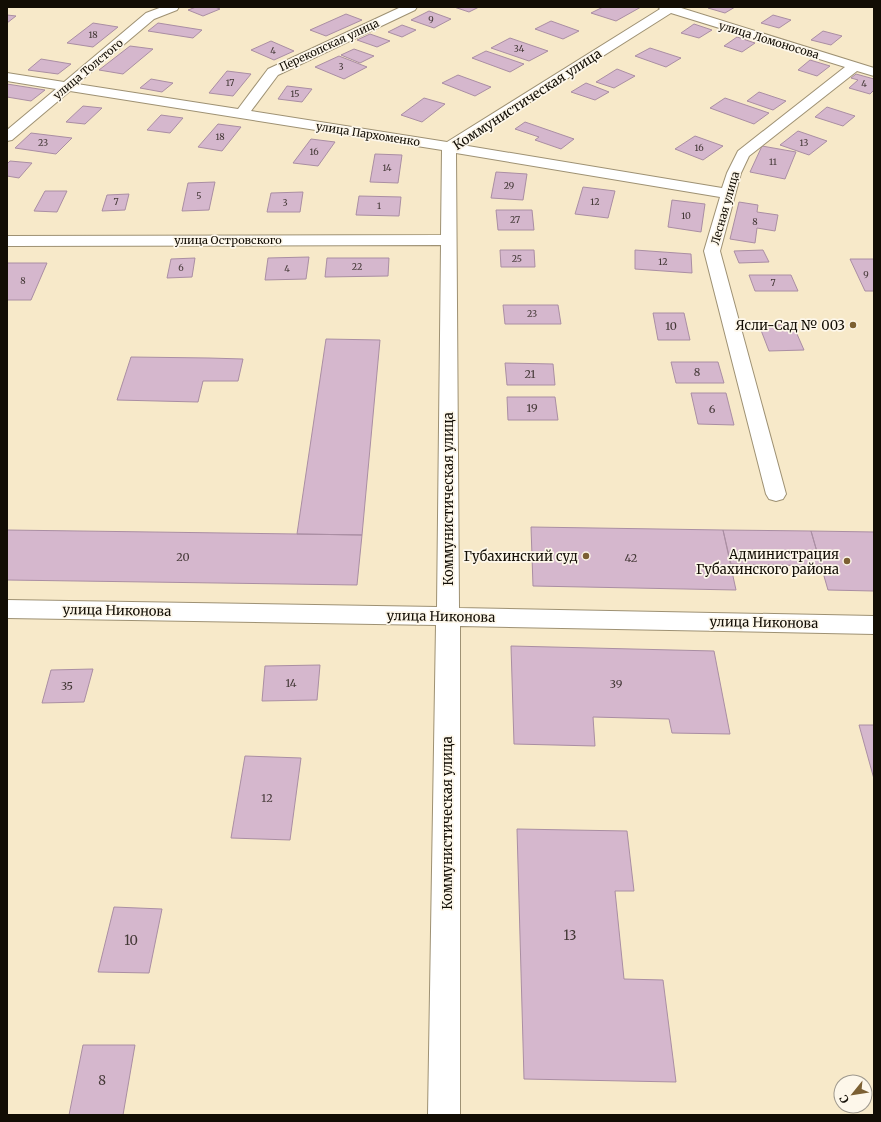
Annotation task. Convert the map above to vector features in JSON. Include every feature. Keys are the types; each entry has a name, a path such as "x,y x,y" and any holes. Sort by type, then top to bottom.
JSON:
{"street":[{"name":"улица Толстого","path":"7,137 150,16 173,7"},
{"name":"Перекопская улица","path":"242,114 273,72 411,7"},
{"name":"улица Ломоносова","path":"668,8 874,72"},
{"name":"Коммунистическая улица","path":"444,1115 448,616 449,147 668,8"},
{"name":"Лесная улица","path":"776,494 712,251 734,173 743,154 855,66"},
{"name":"улица Пархоменко","path":"7,77 449,147 729,194"},
{"name":"улица Островского","path":"7,241 448,240"},
{"name":"улица Никонова","path":"7,609 69,608 874,625"}],"building":[{"path":"196,7 215,7 220,9 203,16 188,10"},
{"path":"454,7 479,7 469,12"},
{"path":"603,7 641,7 616,21 591,13"},
{"path":"735,7 725,13 708,8"},
{"path":"429,11 451,19 434,28 411,20"},
{"path":"346,14 362,20 326,36 310,30"},
{"path":"7,15 16,16 7,23"},
{"path":"773,15 791,20 779,28 761,23"},
{"path":"551,21 579,31 563,39 535,29"},
{"path":"93,23 118,27 93,47 67,43"},
{"path":"158,23 202,30 193,38 148,31"},
{"path":"694,24 712,30 699,38 681,33"},
{"path":"402,25 416,30 402,37 388,32"},
{"path":"823,31 842,36 831,45 811,40"},
{"path":"370,34 390,41 377,47 357,40"},
{"path":"737,37 755,43 742,52 724,46"},
{"path":"510,38 548,51 529,61 491,48"},
{"path":"271,41 294,51 274,60 251,50"},
{"path":"130,46 153,49 123,74 99,70"},
{"path":"650,48 681,58 666,67 635,56"},
{"path":"354,49 374,56 360,63 341,55"},
{"path":"486,51 524,64 510,72 472,58"},
{"path":"339,56 367,67 344,79 315,67"},
{"path":"41,59 71,64 58,74 28,70"},
{"path":"810,60 830,66 817,76 798,70"},
{"path":"617,69 635,76 614,88 596,82"},
{"path":"227,71 251,74 233,96 209,93"},
{"path":"856,74 874,79 874,90 870,94 849,88 858,80 851,78"},
{"path":"458,75 491,87 475,96 442,83"},
{"path":"151,79 173,83 162,92 140,88"},
{"path":"586,83 609,92 595,100 571,92"},
{"path":"7,84 45,90 31,101 7,97"},
{"path":"287,86 312,89 302,102 278,99"},
{"path":"759,92 786,101 773,110 747,101"},
{"path":"424,98 445,104 422,122 401,115"},
{"path":"725,98 769,113 754,124 710,108"},
{"path":"83,106 102,108 85,124 66,122"},
{"path":"827,107 855,116 843,126 815,117"},
{"path":"161,115 183,118 170,133 147,130"},
{"path":"525,122 574,139 561,149 535,140 539,137 515,129"},
{"path":"218,124 241,127 222,151 198,147"},
{"path":"798,131 827,141 809,155 780,145"},
{"path":"31,133 72,138 56,154 15,148"},
{"path":"695,136 723,146 703,160 675,149"},
{"path":"311,139 335,142 318,166 293,163"},
{"path":"762,146 796,152 785,179 750,172"},
{"path":"375,154 402,155 398,183 370,182"},
{"path":"10,161 32,163 19,178 7,176 7,164"},
{"path":"496,172 527,174 523,200 491,198"},
{"path":"215,182 209,210 182,211 188,183"},
{"path":"583,187 615,191 608,218 575,214"},
{"path":"45,191 67,191 57,212 34,211"},
{"path":"303,192 300,212 267,212 271,193"},
{"path":"129,194 125,210 102,211 107,195"},
{"path":"359,196 401,197 399,216 356,215"},
{"path":"672,200 705,204 701,232 668,227"},
{"path":"739,202 758,205 757,212 778,215 775,231 757,228 755,243 730,239"},
{"path":"496,210 532,210 534,230 498,230"},
{"path":"500,250 534,250 535,267 501,267"},
{"path":"635,250 691,254 692,273 635,269"},
{"path":"763,250 769,262 739,263 734,251"},
{"path":"309,257 306,279 265,280 268,258"},
{"path":"195,258 192,277 167,278 171,259"},
{"path":"327,258 389,258 388,276 325,277"},
{"path":"850,259 874,259 874,291 865,291"},
{"path":"7,263 47,263 31,300 7,300"},
{"path":"749,275 791,275 798,291 755,291"},
{"path":"503,305 558,305 561,324 505,324"},
{"path":"653,313 684,313 690,340 658,340"},
{"path":"759,325 793,325 804,350 769,351"},
{"path":"326,339 380,340 362,535 297,534"},
{"path":"131,357 243,359 238,381 203,381 198,402 117,400"},
{"path":"671,362 718,362 724,383 676,383"},
{"path":"505,363 553,364 555,385 507,385"},
{"path":"691,393 726,393 734,425 698,424"},
{"path":"507,397 555,397 558,420 508,420"},
{"path":"531,527 723,530 736,590 533,586"},
{"path":"7,530 362,535 357,585 7,580"},
{"path":"723,530 811,531 821,566 731,564"},
{"name":"Администрация Губахинского района","path":"811,531 874,532 874,591 828,590"},
{"path":"511,646 714,651 730,734 672,733 669,719 593,717 595,746 514,744"},
{"path":"320,665 317,700 262,701 265,666"},
{"path":"93,669 84,702 42,703 51,670"},
{"path":"859,725 874,725 874,779"},
{"path":"245,756 301,758 290,840 231,838"},
{"path":"517,829 627,831 634,891 615,891 624,979 663,980 676,1082 524,1079"},
{"path":"114,907 162,909 149,973 98,972"},
{"path":"83,1045 135,1045 123,1115 69,1115"}],"place":[{"name":"Ясли-Сад № 003","path":"853,325"},
{"name":"Губахинский суд","path":"586,556"},
{"name":"Администрация Губахинского района","path":"847,561"}]}
